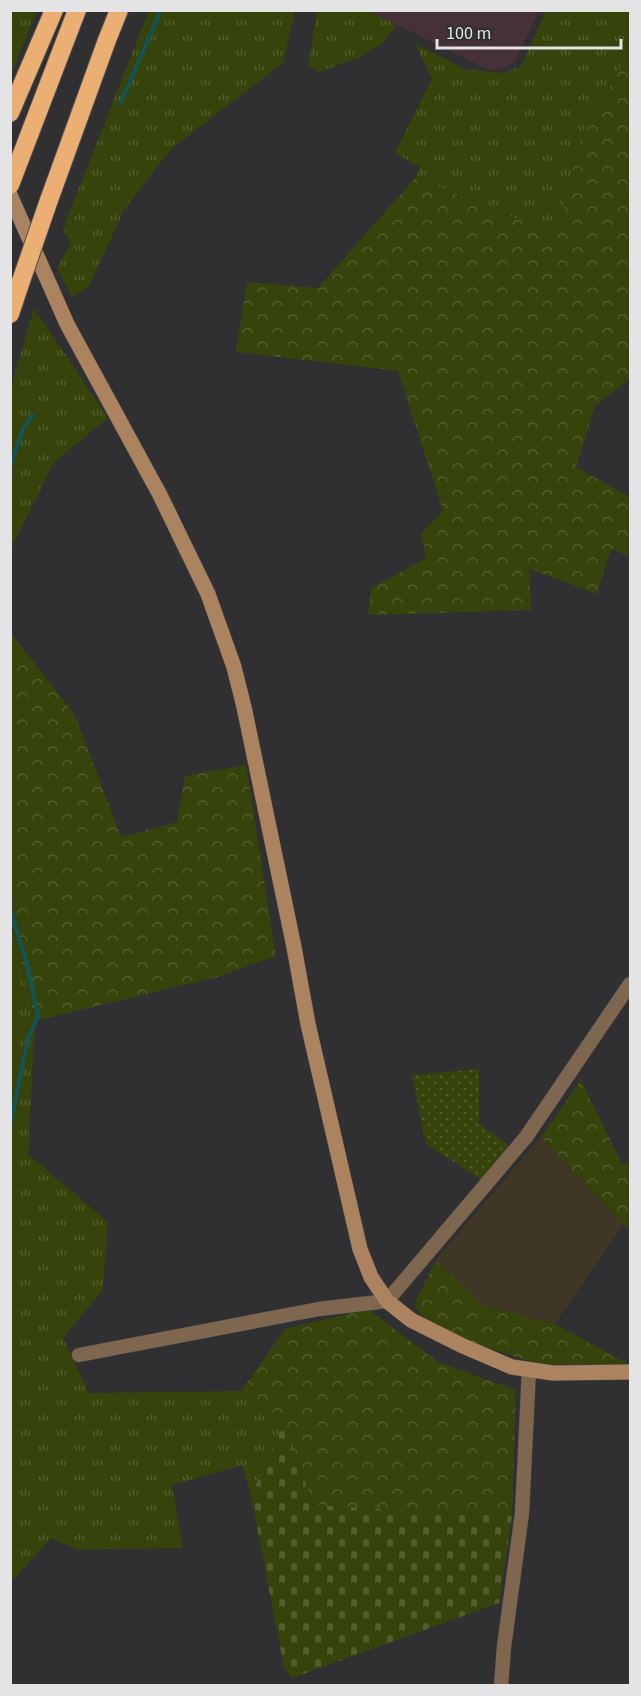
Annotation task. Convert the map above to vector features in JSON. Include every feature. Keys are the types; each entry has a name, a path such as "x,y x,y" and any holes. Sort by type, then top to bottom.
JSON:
{"highway":[{"path":"10,113 54,10"},
{"path":"10,185 77,10"},
{"path":"10,314 106,40 120,10"}],"main road":[{"path":"10,195 67,324 160,495 208,594 234,667 294,947 308,1024 360,1249 371,1276 387,1301 411,1320 512,1367 553,1373 630,1372"}],"street":[{"path":"79,1355 319,1309 387,1301 526,1137 630,984"},
{"path":"501,1686 522,1513 529,1369"}],"shaded area":[{"path":"368,11 539,11 515,62 505,67 489,70"},
{"path":"541,1137 623,1224 555,1324 484,1306 436,1260"}],"green space":[{"path":"149,10 295,11 283,63 171,149 124,210 88,288 72,297 57,268 71,244 63,229"},
{"path":"10,11 37,11 11,75"},
{"path":"317,11 368,11 397,25 383,43 360,57 319,72 308,65"},
{"path":"546,11 630,11 630,50 579,143 557,236 416,177 420,167 395,153 432,79 415,43 464,69 503,73 521,66"},
{"path":"630,50 630,115 628,118 630,133 630,379 595,406 576,467 630,497 630,557 611,549 597,594 529,569 531,610 368,615 371,588 426,558 421,533 443,511 398,371 236,352 247,282 318,288 416,177 557,236 579,143"},
{"path":"34,308 108,418 54,462 11,549 11,386"},
{"path":"10,632 75,715 121,837 177,822 185,776 246,765 276,956 217,977 35,1021 11,920"},
{"path":"10,920 35,1021 28,1154 108,1222 103,1290 63,1338 89,1393 241,1391 284,1422 251,1496 242,1465 172,1485 183,1548 78,1550 51,1538 11,1582"},
{"path":"479,1069 479,1123 509,1146 482,1180 426,1144 412,1075"},
{"path":"581,1080 622,1164 630,1163 630,1229 541,1137"},
{"path":"436,1260 484,1306 555,1324 628,1364 539,1364 431,1330 414,1304"},
{"path":"368,1309 438,1362 516,1390 512,1516 313,1505 284,1422 241,1391 285,1329"},
{"path":"284,1422 313,1505 512,1516 499,1603 292,1678 284,1667 251,1496"}],"waterway":[{"path":"121,102 161,10"},
{"path":"10,467 23,429 33,415"},
{"path":"10,909 27,963 38,1016 28,1039 10,1126"}]}
